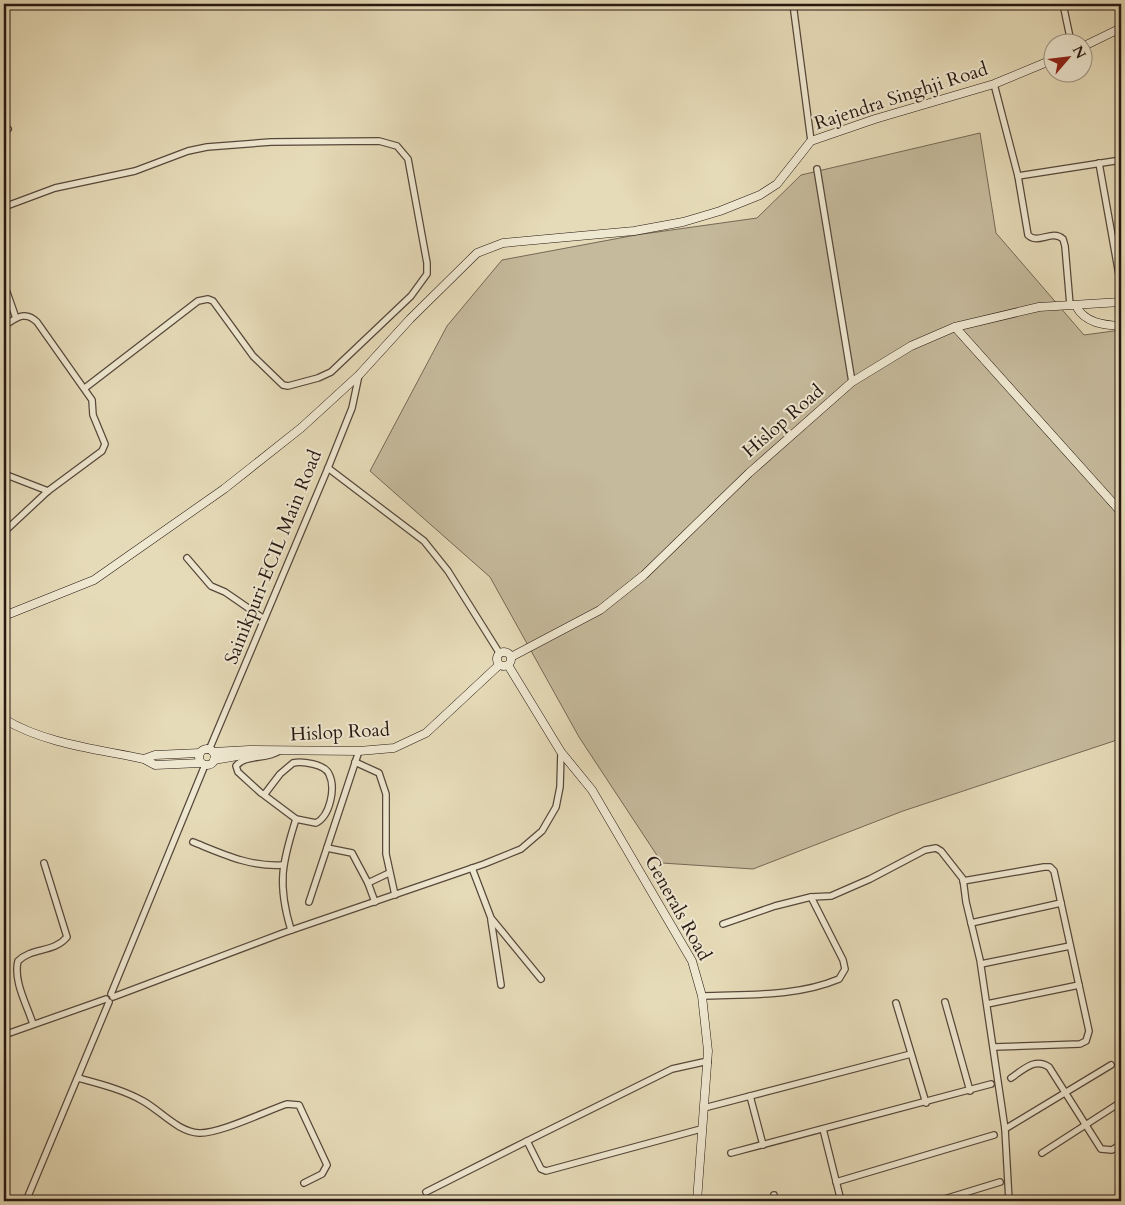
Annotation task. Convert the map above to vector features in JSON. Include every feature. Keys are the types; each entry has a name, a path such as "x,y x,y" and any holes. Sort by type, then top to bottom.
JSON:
{"street":[{"path":"793,4 811,141"},
{"path":"1063,4 1069,32"},
{"path":"1092,42 1121,28"},
{"name":"Rajendra Singhji Road","path":"4,616 94,580 252,467 301,428 359,375 416,311 477,253 503,243 634,231 683,222 720,211 760,195 777,184 811,141 875,119 994,84 1042,64"},
{"path":"994,84 1018,176 1028,234 1031,238 1037,239 1054,235 1063,239 1073,305 1089,321 1121,326"},
{"path":"4,207 55,188 135,171 188,151 207,148 271,142 379,141 397,146 408,159 428,263 427,274 411,296 331,372 318,378 288,386 283,385 254,356 213,301 208,299 198,301 85,388"},
{"path":"1018,176 1121,160"},
{"path":"1099,163 1121,286"},
{"path":"817,170 852,382"},
{"path":"4,284 16,318"},
{"name":"Hislop Road","path":"511,657 600,610 644,576 749,473 852,382 911,346 955,327 1039,307 1121,302"},
{"path":"4,326 21,315 28,315 37,322 92,400 93,415 104,438 104,448 48,491 4,532"},
{"path":"955,327 1121,512"},
{"name":"Sainikpuri-ECIL Main Road","path":"212,754 264,619 352,408 359,375"},
{"path":"328,468 429,546 448,571 500,654"},
{"path":"4,474 48,491"},
{"path":"188,558 211,586 225,592 264,619"},
{"path":"506,652 511,657 504,665 497,659 500,654 506,652"},
{"name":"Hislop Road","path":"212,754 249,750 262,752 359,751 394,748 426,733 504,665"},
{"name":"Generals Road","path":"504,665 561,752 592,790 678,933 692,961 702,996 708,1061 701,1129 697,1201"},
{"path":"4,719 20,729 61,741 144,759 155,765 203,764"},
{"path":"264,795 280,774 296,762 326,769 330,776 331,786 329,804 324,818 316,823 296,819 264,795 238,772 236,766 242,761 269,757 279,751"},
{"path":"310,902 359,751"},
{"path":"4,1034 110,998 290,930 472,868 521,849 542,831 556,807 559,797 561,752"},
{"path":"200,753 203,764"},
{"path":"144,759 155,755 212,754"},
{"path":"26,1201 78,1078 203,764 212,754"},
{"path":"355,762 379,774 385,788 385,834 389,873 395,895"},
{"path":"290,930 283,897 282,865 296,819"},
{"path":"193,842 259,865 282,865"},
{"path":"327,848 352,852 368,883 375,902"},
{"path":"723,924 775,906 811,897 831,896 929,848 936,848 941,851 963,881 981,964 1005,1129 1009,1201"},
{"path":"33,1024 16,969 18,961 31,953 57,946 67,937 44,862"},
{"path":"472,868 491,918 501,985"},
{"path":"963,881 1050,868 1054,871 1089,1031 1086,1041 1080,1044 994,1047"},
{"path":"368,883 389,873"},
{"path":"702,996 783,993 812,988 839,979 845,969 843,960 811,897"},
{"path":"971,923 1061,902"},
{"path":"491,918 542,979"},
{"path":"981,964 1070,946"},
{"path":"987,1004 1079,985"},
{"path":"945,1002 970,1091"},
{"path":"896,1003 926,1103"},
{"path":"704,1108 911,1054"},
{"path":"426,1192 672,1069 708,1061"},
{"path":"1011,1078 1034,1063 1043,1063 1049,1067 1101,1149 1112,1150 1121,1144"},
{"path":"1005,1129 1111,1065"},
{"path":"78,1078 112,1088 144,1102 172,1122 198,1133 212,1131 287,1104 299,1105 327,1165 322,1174 304,1183"},
{"path":"731,1153 926,1103 991,1084"},
{"path":"750,1096 763,1145"},
{"path":"1042,1153 1121,1102"},
{"path":"527,1141 541,1169 546,1171 701,1129"},
{"path":"823,1129 841,1201"},
{"path":"836,1182 994,1135"},
{"path":"938,1201 1000,1182"}],"shaded area":[{"path":"980,133 996,233 1084,335 1121,330 1121,735 1114,741 903,811 753,869 662,863 579,737 490,577 370,471 447,326 502,260 636,235 757,218 801,175"}]}
